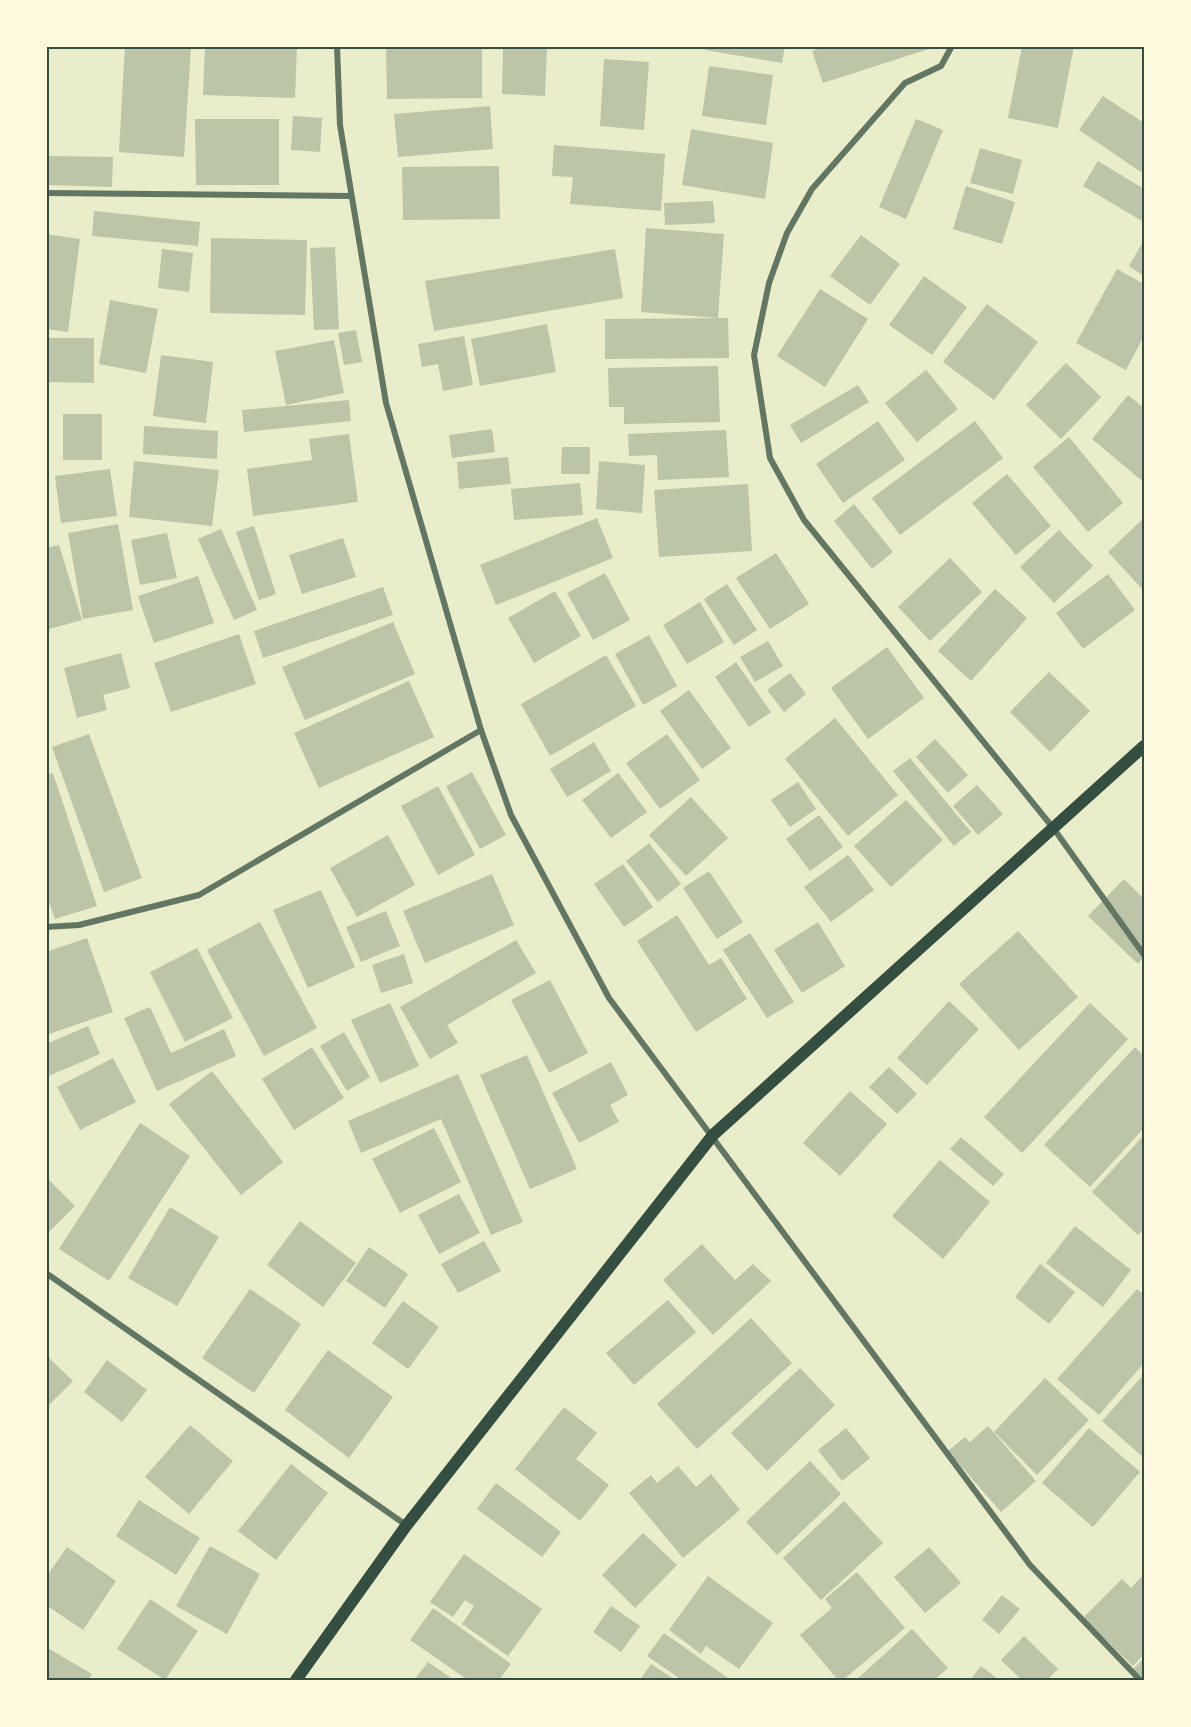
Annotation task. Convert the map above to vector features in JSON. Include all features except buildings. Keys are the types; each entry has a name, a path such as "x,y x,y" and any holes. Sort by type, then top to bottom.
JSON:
{"main road":[{"path":"296,1680 406,1526 713,1135 1144,746"}],"street":[{"path":"337,46 340,125 386,403 481,730 511,815 609,998 713,1135 1030,1565 1140,1680"},
{"path":"952,46 941,66 905,83 812,189 787,233 769,284 754,356 770,458 804,520 1054,829 1144,955"},
{"path":"46,193 351,196"},
{"path":"46,927 79,924 199,895 481,730"},
{"path":"46,1274 406,1526"}]}
